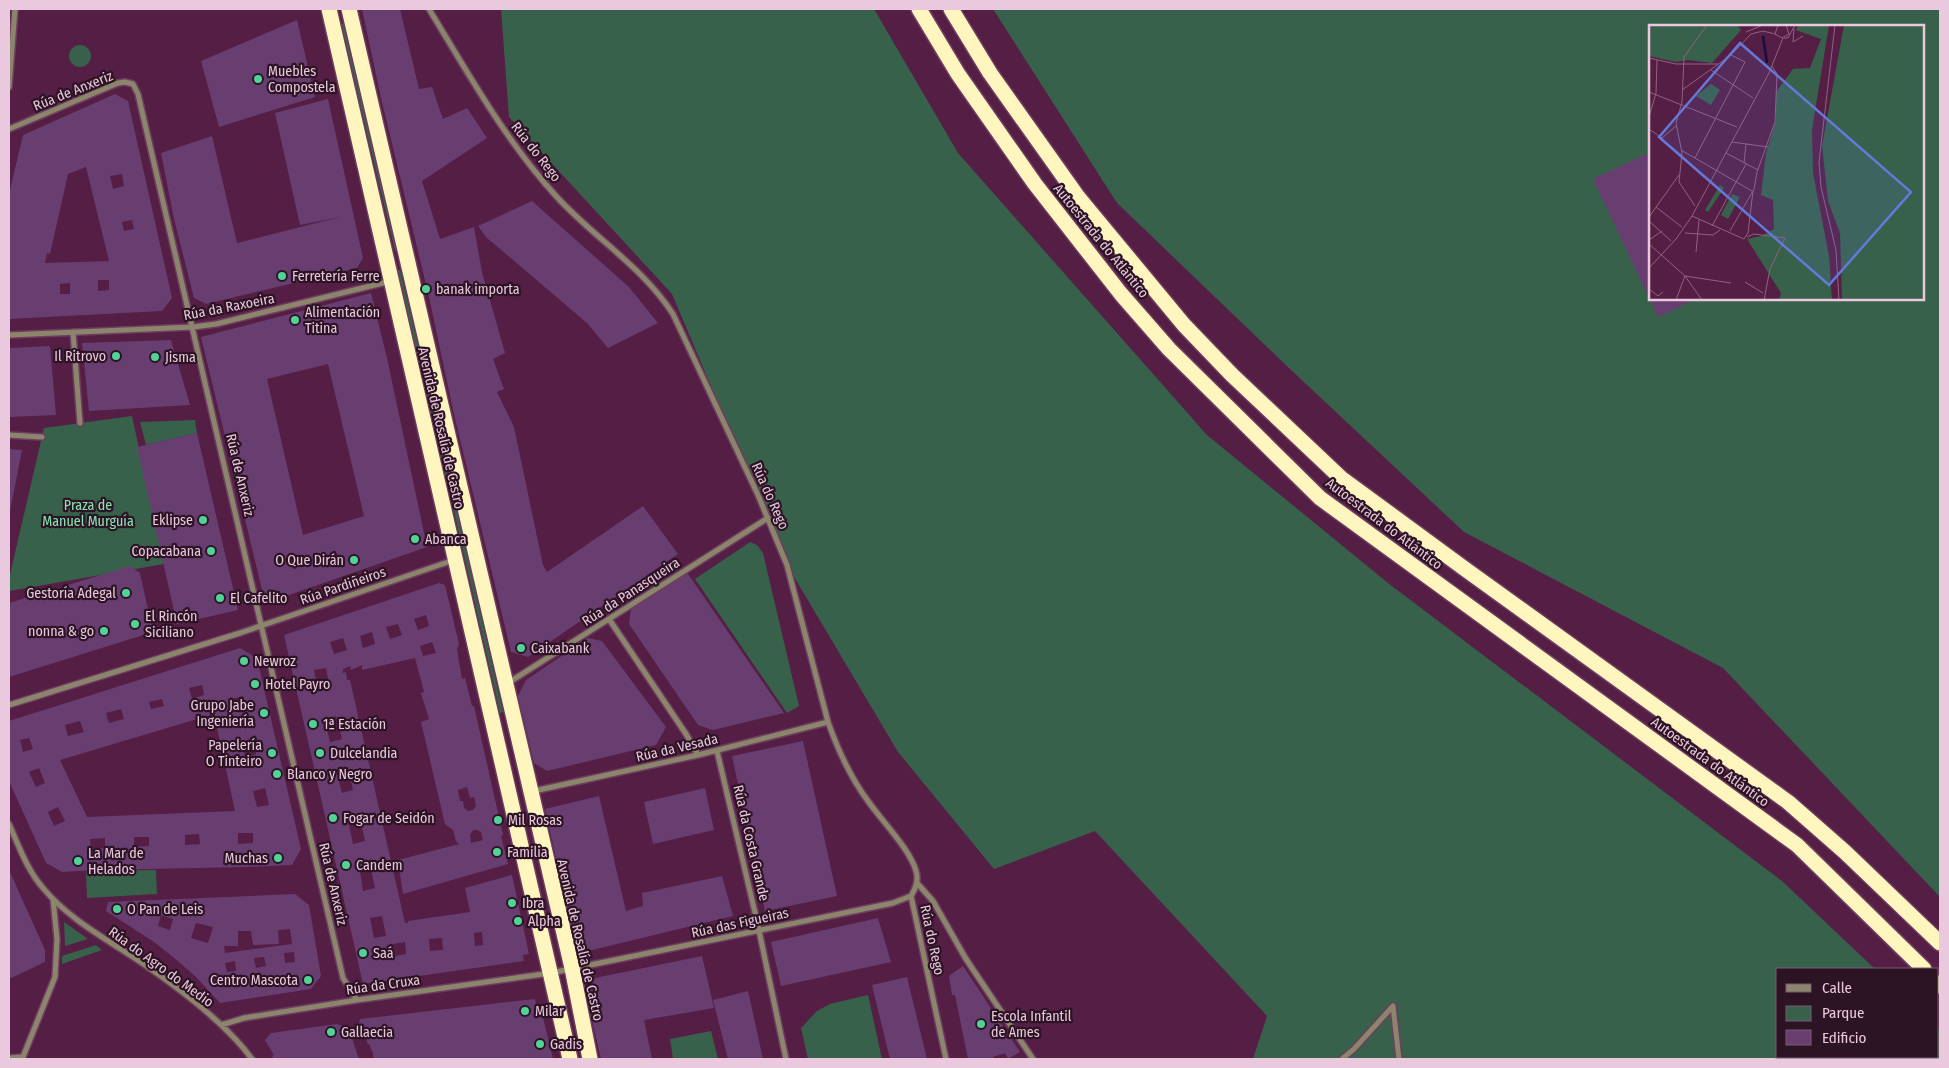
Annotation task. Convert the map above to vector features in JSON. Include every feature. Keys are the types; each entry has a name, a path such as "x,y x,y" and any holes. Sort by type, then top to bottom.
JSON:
{"highway":[{"name":"Avenida de Rosalía de Castro","path":"328,9 570,1059"},
{"name":"Avenida de Rosalía de Castro","path":"349,9 572,968 590,1059"},
{"name":"Autoestrada do Atlántico","path":"919,9 958,74 1035,184 1121,294 1169,349 1320,498 1797,845 1923,968"},
{"name":"Autoestrada do Atlántico","path":"951,9 990,73 1078,197 1184,325 1246,388 1342,478 1788,802 1845,852 1940,943"}],"street":[{"path":"9,87 14,9"},
{"name":"Rúa do Rego","path":"429,9 487,106 542,182 576,216 655,288 674,314 768,518 787,565 828,722 836,743 858,786 913,862 918,877 911,896 946,1059"},
{"name":"Rúa de Anxeriz","path":"9,129 118,83 133,84 140,100 344,978 357,1000"},
{"name":"Rúa da Raxoeira","path":"9,334 193,327 216,324 391,281"},
{"path":"73,332 80,423"},
{"path":"9,435 42,437"},
{"name":"Rúa da Panasqueira","path":"505,684 768,518"},
{"name":"Rúa Pardiñeiros","path":"9,705 262,625 454,559"},
{"path":"609,619 681,726 698,755"},
{"name":"Rúa da Vesada","path":"530,792 717,751 828,722"},
{"name":"Rúa da Costa Grande","path":"717,751 759,931 786,1059"},
{"name":"Rúa do Agro do Medio","path":"9,824 30,869 52,898 88,928 135,958 182,993 220,1025 252,1059"},
{"path":"917,883 933,901 966,959 1032,1059"},
{"name":"Rúa das Figueiras","path":"551,973 894,903 911,896"},
{"path":"9,1058 23,1057 56,977 57,939 52,898"},
{"name":"Rúa da Cruxa","path":"220,1025 244,1018 357,1000 551,973"},
{"path":"1342,1059 1354,1049 1393,1006 1399,1059"}],"green space":[{"path":"501,9 874,9 958,153 1207,435 1388,583 1782,881 1874,968 1776,968 1776,1058 1939,1058 1939,1030 1940,1059 1253,1059 1267,1016 1095,831 994,869 898,752 787,565 672,294 509,117"},
{"path":"993,9 1940,9 1940,897 1723,668 1464,532 1117,203"},
{"path":"345,23 397,250 395,251 341,24"},
{"path":"80,45 88,48 91,56 88,64 80,67 72,64 69,56 72,48"},
{"path":"397,270 400,270 433,405 503,712 500,713 430,406"},
{"name":"Praza de Manuel Murguía","path":"132,416 164,564 9,591 9,579 44,428"},
{"path":"195,420 197,433 146,445 140,422"},
{"path":"750,542 757,545 763,553 799,706 787,713 695,579"},
{"path":"156,870 157,894 87,898 86,871"},
{"path":"64,922 88,939 65,946"},
{"path":"96,945 102,950 62,964 62,956"},
{"path":"868,995 882,1059 808,1059 801,1028 817,1011 830,1004"},
{"path":"711,1031 718,1059 673,1059 670,1039"}],"building":[{"path":"362,9 400,9 419,89 432,87 443,119 467,108 487,138 422,181 440,239 474,227 482,272 505,353 493,359 504,389 497,392 514,427 543,565 547,572 643,506 678,554 528,657 511,652 453,410 429,297 381,98"},
{"name":"Muebles Compostela","path":"297,20 315,97 219,127 201,61"},
{"path":"115,94 128,101 172,298 162,311 9,319 9,194 23,135","holes":["86,167 109,261 45,263 47,253 50,254 68,174","122,174 124,186 113,189 110,176","132,220 134,229 124,231 122,222","98,280 109,280 109,290 98,291","70,283 70,294 60,294 60,284"]},
{"path":"328,99 363,258 357,268 206,304 194,298 174,219 161,153 212,136 237,243 340,217 300,225 275,113"},
{"path":"1646,154 1649,161 1649,298 1593,179"},
{"path":"532,201 629,287 658,323 608,348 587,323 487,238 478,226"},
{"path":"371,293 387,358 427,547 272,601 264,598 201,337","holes":["328,364 364,516 303,535 267,379"]},
{"path":"1650,300 1694,300 1658,317"},
{"path":"171,340 190,405 89,411 82,343"},
{"path":"50,346 56,415 9,417 9,348"},
{"path":"197,433 238,610 177,624 137,447"},
{"path":"9,449 22,450 10,511 9,511"},
{"path":"130,566 140,573 153,632 9,677 9,603"},
{"path":"686,571 784,713 713,730 698,725 629,624 631,608"},
{"path":"439,583 445,585 459,644 457,649 462,679 465,678 472,706 474,706 508,864 403,894 398,860 459,844 456,841 453,830 445,824 421,722 429,719 421,693 424,692 415,658 362,670 362,665 351,670 350,666 343,669 343,673 346,672 347,680 350,680 405,923 470,912 465,888 512,875 529,954 523,955 524,961 363,984 284,635","holes":["426,615 429,626 418,630 414,619","398,624 402,635 390,639 386,627","372,632 375,644 363,648 360,636","343,638 347,650 334,654 330,642","432,642 436,653 423,656 420,646","326,668 330,688 318,691 314,670","336,716 342,739 330,742 325,720","348,767 353,790 342,793 336,770","467,787 470,798 474,797 476,806 473,810 468,811 464,808 463,801 460,801 458,790","360,818 365,841 353,844 348,820","473,830 481,832 483,840 471,843 470,835","371,869 375,888 363,891 360,871","382,916 386,936 374,938 370,918","482,932 483,945 475,946 474,933","442,938 443,950 430,951 429,939","405,942 406,954 395,956 393,944"]},
{"path":"588,638 602,641 666,727 656,745 547,771 534,763 518,696 526,680"},
{"path":"240,648 257,658 301,849 292,865 62,872 46,863 9,781 9,721","holes":["202,685 204,695 192,699 189,688","243,696 246,708 235,711 232,699","162,699 164,706 151,709 149,702","121,709 124,719 109,723 106,713","214,714 235,811 87,817 60,760","80,721 84,732 68,736 65,725","29,738 33,749 23,752 20,740","254,743 256,754 245,757 243,746","39,768 45,783 36,787 29,772","265,788 269,805 257,807 253,791","58,807 65,821 54,826 48,812","238,833 253,833 253,843 238,844","199,834 200,844 185,845 185,835","134,837 149,837 149,846 134,847","105,838 105,848 91,849 90,839"]},
{"path":"803,741 837,896 765,911 732,756"},
{"path":"705,788 714,830 653,844 644,802"},
{"path":"599,796 626,911 643,906 642,893 722,876 733,916 588,951 576,945 545,809"},
{"path":"9,870 45,950 45,962 9,979"},
{"path":"295,894 309,905 321,976 311,989 220,1003 179,962 154,942 106,911 108,902","holes":["161,915 173,919 170,930 158,926","196,923 213,927 208,943 191,938","290,929 292,944 225,953 224,946 238,946 238,931 251,931 253,945 279,944 278,930","294,952 295,962 285,963 284,953","264,957 266,966 256,968 254,958","235,961 236,971 227,972 225,963"]},
{"path":"878,918 891,962 781,986 771,942"},
{"path":"702,956 714,1008 644,1020 652,1059 601,1059 586,994 595,978"},
{"name":"Escola Infantil de Ames","path":"963,966 1020,1052 1008,1059 1005,1053 993,1057 994,1059 968,1059 955,995 952,995 949,976"},
{"path":"907,977 927,1059 890,1059 872,985"},
{"path":"748,991 763,1059 728,1059 713,1000"},
{"path":"535,999 537,1009 541,1009 553,1059 377,1059 373,1057 373,1052 359,1024 360,1019"},
{"path":"337,1024 349,1029 359,1059 274,1059 272,1056 274,1055 265,1040 271,1033"}],"place":[{"name":"Muebles Compostela","path":"258,79"},
{"name":"Ferretería Ferre","path":"282,276"},
{"name":"banak importa","path":"426,289"},
{"name":"Alimentación Titina","path":"295,320"},
{"name":"Il Ritrovo","path":"116,356"},
{"name":"Jisma","path":"155,357"},
{"name":"Eklipse","path":"203,520"},
{"name":"Abanca","path":"415,539"},
{"name":"Copacabana","path":"211,551"},
{"name":"O Que Dirán","path":"354,560"},
{"name":"Gestoría Adegal","path":"126,593"},
{"name":"El Cafelito","path":"220,598"},
{"name":"El Rincón Siciliano","path":"135,624"},
{"name":"nonna & go","path":"104,631"},
{"name":"Caixabank","path":"521,648"},
{"name":"Newroz","path":"244,661"},
{"name":"Hotel Payro","path":"255,684"},
{"name":"Grupo Jabe Ingeniería","path":"264,713"},
{"name":"1ª Estación","path":"313,724"},
{"name":"Papelería O Tinteiro","path":"272,753"},
{"name":"Dulcelandia","path":"320,753"},
{"name":"Blanco y Negro","path":"277,774"},
{"name":"Fogar de Seidón","path":"333,818"},
{"name":"Mil Rosas","path":"498,820"},
{"name":"Familia","path":"497,852"},
{"name":"Muchas","path":"278,858"},
{"name":"La Mar de Helados","path":"78,861"},
{"name":"Candem","path":"346,865"},
{"name":"Ibra","path":"512,903"},
{"name":"O Pan de Leis","path":"117,909"},
{"name":"Alpha","path":"518,921"},
{"name":"Saá","path":"363,953"},
{"name":"Centro Mascota","path":"308,980"},
{"name":"Milar","path":"525,1011"},
{"name":"Escola Infantil de Ames","path":"981,1024"},
{"name":"Gallaecia","path":"331,1032"},
{"name":"Gadis","path":"540,1044"}]}
